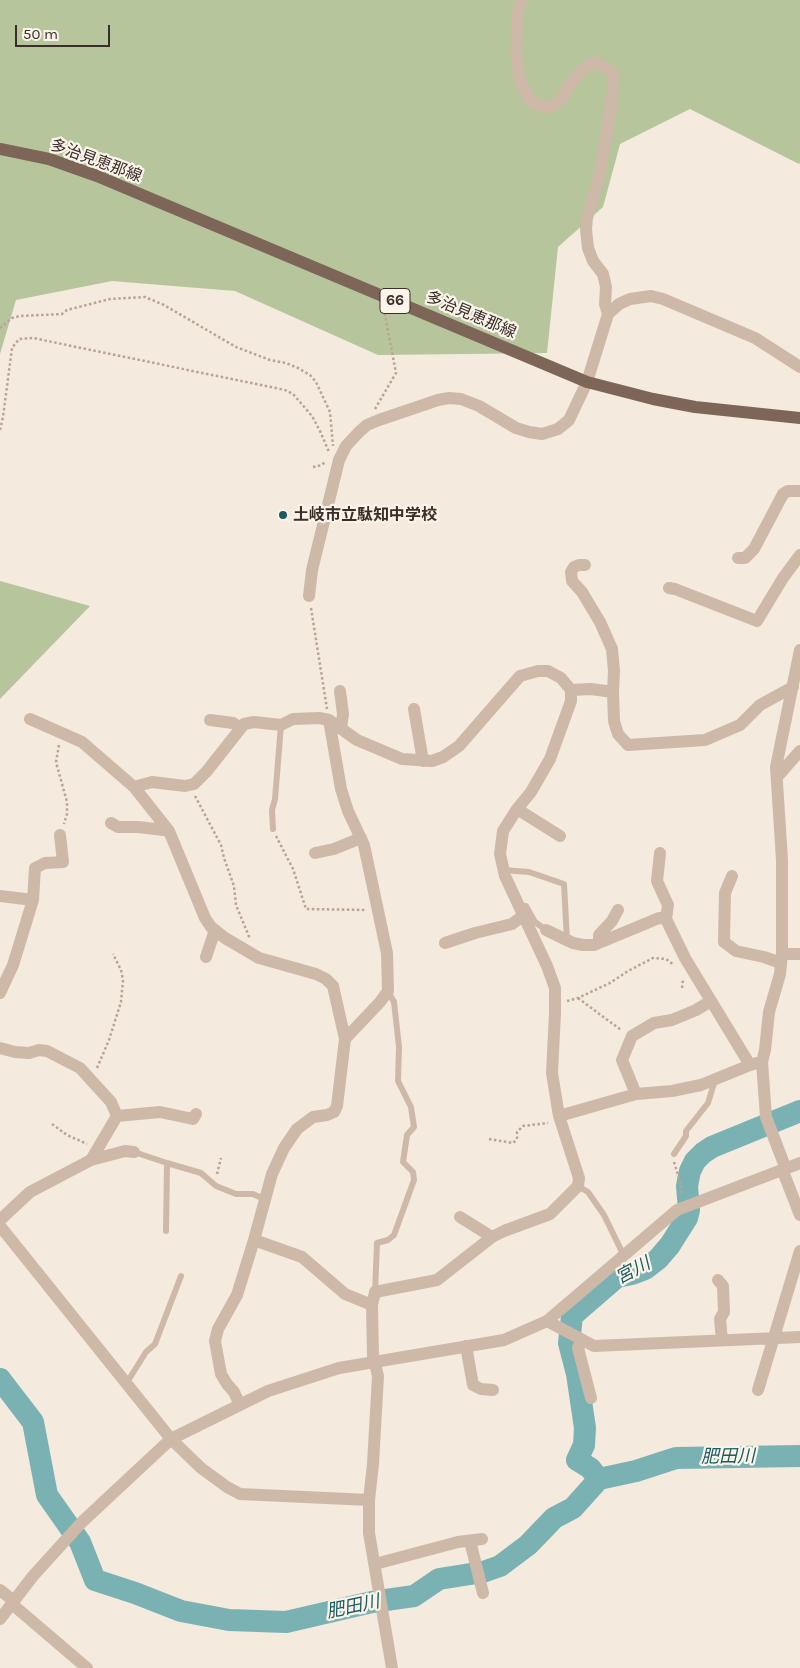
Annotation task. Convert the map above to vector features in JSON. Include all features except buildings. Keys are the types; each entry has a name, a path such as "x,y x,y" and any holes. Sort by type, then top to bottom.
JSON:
{"main road":[{"name":"多治見恵那線","path":"0,149 49,159 97,176 587,382 653,399 695,407 800,418"}],"street":[{"path":"521,0 518,12 516,48 519,78 530,101 544,107 552,106 560,101 570,84 583,69 596,62 613,73 612,100 600,173 587,218 586,229 588,248 593,261 603,274 606,287 605,304 608,314"},
{"path":"309,596 312,570 339,460 346,446 363,428 379,420 449,398 461,399 479,406 516,428 528,432 542,434 558,429 569,420 587,382 608,314 619,304 630,299 651,296 663,298 755,338 800,367"},
{"path":"738,558 745,558 754,549 783,494 793,490 800,491"},
{"path":"669,588 757,621 783,578 800,555"},
{"path":"585,565 574,567 571,572 572,581 582,592 609,640 612,649 614,671 614,721 618,734 628,746 705,740 740,725 760,705 793,687"},
{"path":"560,1118 636,1094 701,1086 756,1063 765,1050 769,1012 776,990 782,959 782,860 777,759 800,650"},
{"path":"134,787 152,782 185,786 194,784 207,771 240,728 244,724 254,722 282,725 294,719 319,718 328,720 357,740 378,750 402,759 432,761 443,757 459,746 520,676 538,671 548,671 561,678 570,690 570,701 550,759 531,792 503,831 500,854 503,870 555,988 552,1073 560,1118 578,1178 578,1186 550,1214 492,1237 437,1280 375,1292 372,1305 373,1356 378,1376 369,1533 392,1668"},
{"path":"570,690 591,688 613,692"},
{"path":"340,691 343,714 341,728"},
{"path":"414,710 422,761"},
{"path":"30,719 82,742 134,787 167,829 205,918 215,930 259,958 316,974 326,979 332,986 345,1039 337,1106 334,1112 313,1117 297,1130 279,1157 272,1174 237,1295 218,1328 215,1341 222,1374 240,1405"},
{"path":"210,720 233,723 240,728"},
{"path":"328,720 341,790 348,811 364,845 387,953 388,991 345,1039"},
{"path":"777,777 800,751"},
{"path":"517,809 560,836"},
{"path":"111,823 118,827 167,829"},
{"path":"1,990 13,965 33,900 35,868 45,863 63,862 60,835"},
{"path":"315,853 334,849 361,838"},
{"path":"660,853 657,880 668,905 666,919 685,958 711,1001 756,1063 766,1117 784,1164 800,1215"},
{"path":"732,876 725,894 724,942 736,952 764,957 782,959 800,954"},
{"path":"0,896 33,900"},
{"path":"599,942 600,935 612,921 618,910"},
{"path":"445,943 512,924 522,911"},
{"path":"546,930 583,945 599,942 659,918 666,919"},
{"path":"206,957 215,930"},
{"path":"636,1094 622,1060 632,1036 654,1023 672,1020 696,1010 711,1001"},
{"path":"0,1048 29,1053 39,1050 47,1051 80,1068 111,1102 117,1116"},
{"path":"117,1116 160,1112 193,1119 196,1114"},
{"path":"94,1154 117,1116"},
{"path":"0,1220 30,1192 94,1154 134,1152"},
{"path":"0,1619 51,1556 82,1522 171,1440 268,1391 340,1368 504,1340 547,1321 677,1210 800,1163"},
{"path":"460,1217 492,1237"},
{"path":"0,1226 171,1440 226,1488 240,1494 370,1500"},
{"path":"254,1240 302,1257 345,1294 372,1305"},
{"path":"758,1390 800,1251"},
{"path":"718,1280 723,1286 724,1312 720,1319 722,1340"},
{"path":"547,1321 594,1346 800,1337"},
{"path":"580,1339 578,1348 591,1398"},
{"path":"466,1346 473,1386 493,1390"},
{"path":"375,1567 475,1543 483,1593"},
{"path":"0,1590 87,1668"}],"lane":[{"path":"273,829 272,810 282,725"},
{"path":"503,870 528,872 564,884 567,940"},
{"path":"522,911 526,906 535,922 546,930"},
{"path":"375,1292 377,1243 388,1240 394,1235 414,1180 413,1172 403,1162 407,1135 414,1127 411,1107 398,1081 399,1047 394,1002 388,991"},
{"path":"674,1154 686,1136 686,1131 708,1103 714,1080"},
{"path":"134,1152 201,1173 214,1184 236,1194 253,1194 266,1200"},
{"path":"166,1231 167,1163"},
{"path":"578,1186 588,1192 604,1216 624,1256"},
{"path":"126,1384 146,1352 155,1344 180,1276"}],"path":[{"path":"0,328 12,318 62,314 67,310 110,298 135,297 151,300 164,305 236,348 270,360 286,363 310,375 316,382 330,412 333,454 330,456 312,416 293,394 286,390 33,338 19,339 12,348 0,430"},
{"path":"372,412 396,373 384,310"},
{"path":"313,467 322,465 326,460"},
{"path":"309,596 328,720"},
{"path":"60,835 67,814 67,802 56,762 62,732"},
{"path":"190,785 221,845 234,886 236,905 259,958"},
{"path":"273,829 293,869 306,909 378,910"},
{"path":"92,1081 109,1040 121,1002 123,980 121,970 113,954"},
{"path":"555,1002 578,998 610,983 653,958 666,959 676,966"},
{"path":"681,974 684,983 682,988"},
{"path":"578,998 632,1036"},
{"path":"489,1139 513,1143 517,1139 517,1132 523,1126 560,1118"},
{"path":"52,1124 94,1154"},
{"path":"674,1154 687,1205"},
{"path":"214,1184 221,1158"}],"green space":[{"path":"0,0 800,0 800,163 690,109 620,144 603,207 558,247 547,353 378,355 235,291 112,281 16,300 0,354"},
{"path":"0,581 90,606 0,699"}],"waterway":[{"name":"宮川","path":"599,1479 590,1468 577,1460 584,1445 585,1428 577,1374 569,1343 572,1316 617,1277 645,1269 658,1259 670,1245 687,1218 689,1210 687,1186 690,1171 695,1161 703,1153 712,1147 800,1111"},
{"name":"肥田川","path":"0,1379 33,1422 47,1495 80,1542 95,1580 181,1611 229,1620 286,1622 372,1602 414,1596 439,1579 483,1572 500,1566 528,1545 554,1518 573,1508 599,1479 636,1471 676,1458 800,1456"}],"place":[{"name":"土岐市立駄知中学校","path":"283,515"}]}
